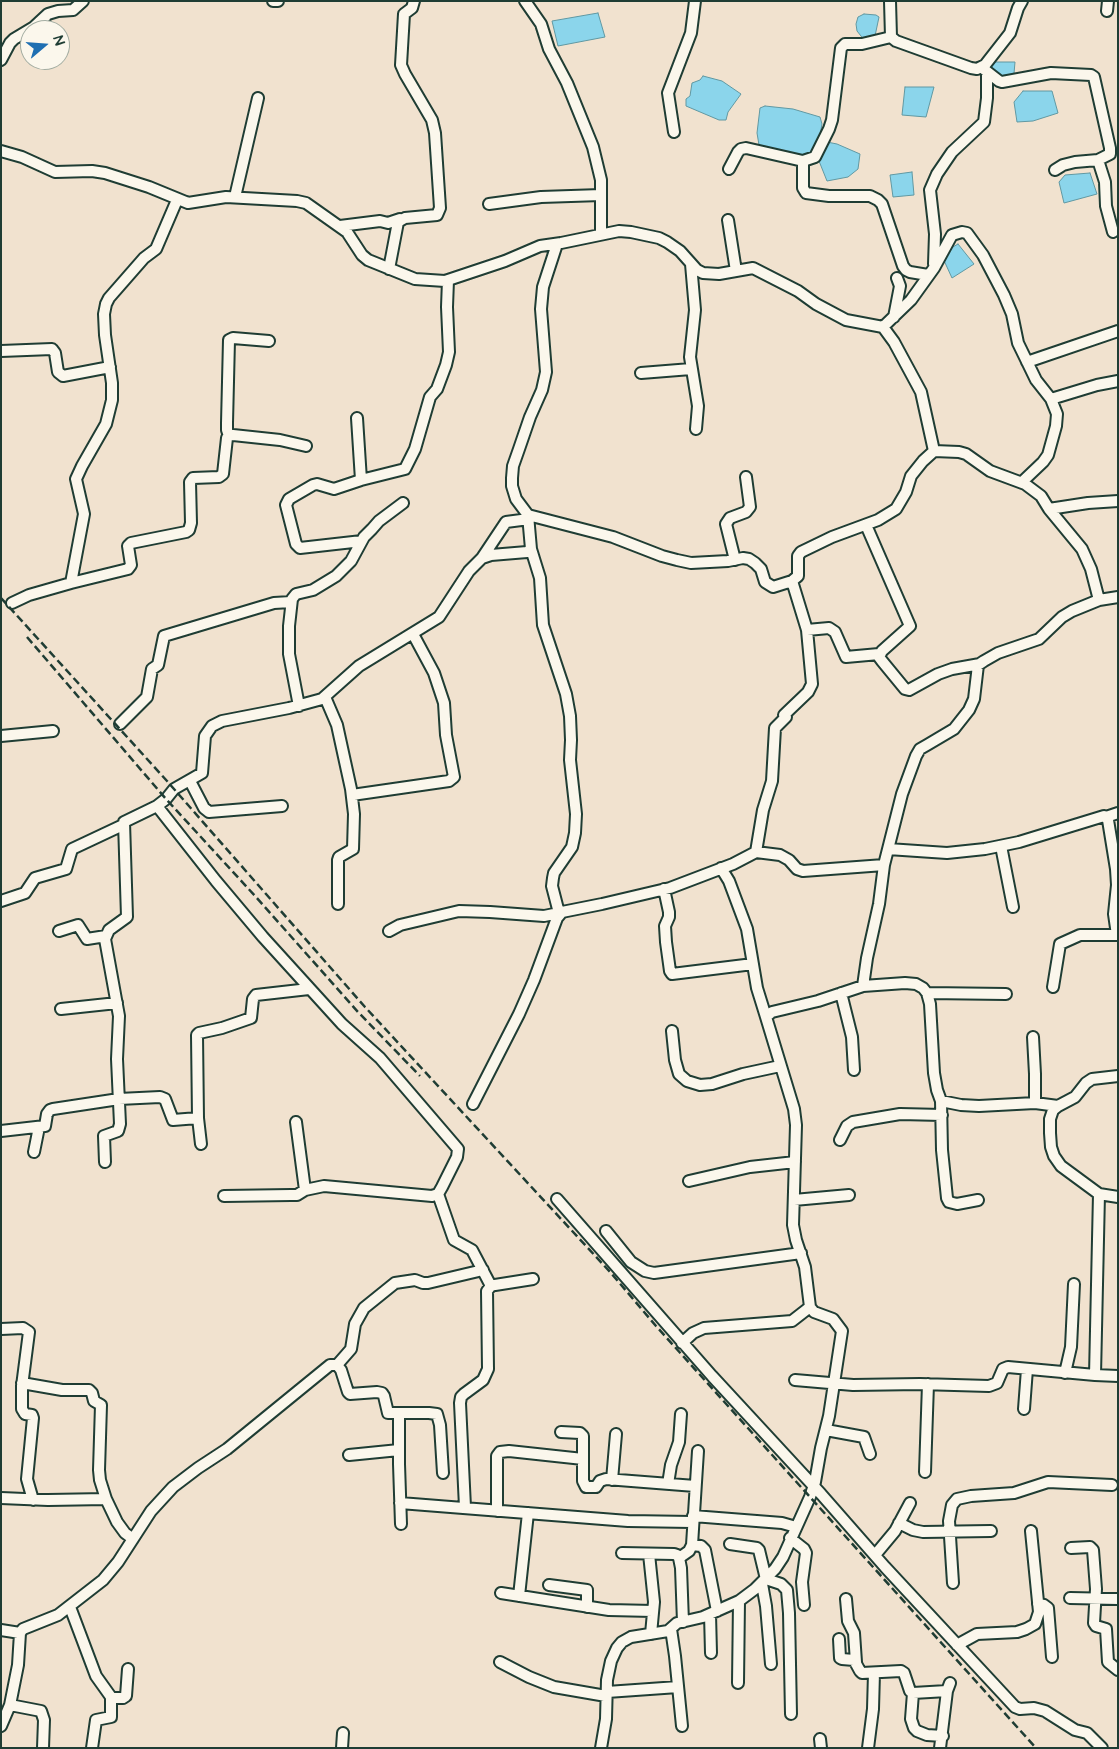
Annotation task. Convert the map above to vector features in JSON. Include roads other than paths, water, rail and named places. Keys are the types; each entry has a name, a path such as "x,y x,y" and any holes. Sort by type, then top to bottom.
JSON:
{"street":[{"path":"1,60 10,43 20,34 34,27 48,14 73,10 83,1"},
{"path":"273,1 278,1"},
{"path":"340,226 380,221 388,223 400,219 437,215 440,208 432,120 404,74 401,64 404,14 412,8 414,1"},
{"path":"525,1 541,24 549,49 567,83 599,167 601,234"},
{"path":"674,132 668,93 691,33 695,1"},
{"path":"890,1 891,37 896,41 971,68 984,70 1002,82 1051,73 1093,76 1096,80 1110,154 1098,160 1075,162 1055,170"},
{"path":"931,271 935,234 930,190 937,174 952,152 984,122 987,98 985,65 1010,33 1022,1"},
{"path":"729,169 738,152 746,148 803,161 815,157 830,129 842,48 845,44 849,43 862,44 891,37"},
{"path":"235,197 258,98"},
{"path":"1,151 22,157 55,172 92,171 105,173 149,187 188,203 226,197 306,203 347,232 362,255 375,264 415,279 428,281 448,280 505,261 540,246 619,231 659,238 680,251 702,273 719,274 753,268 846,320 883,327 894,342 921,392 934,451"},
{"path":"1098,160 1105,182 1106,206 1113,232"},
{"path":"803,161 803,188 806,194 870,196 878,200 882,204 902,266 910,272 931,271"},
{"path":"489,204 541,197 601,194"},
{"path":"71,583 84,514 76,478 106,424 110,411 112,394 105,335 104,314 106,304 109,298 144,258 156,249 177,200"},
{"path":"389,269 400,219"},
{"path":"728,220 736,272"},
{"path":"883,327 911,300 952,235 962,232 967,233 983,255 1009,304 1015,335 1036,380 1051,398 1057,414 1056,426 1048,455 1026,485"},
{"path":"473,1104 507,1039 534,980 559,913 552,886 554,872 572,847 575,833 576,814 570,760 570,716 563,685 542,625 540,578 531,549 529,517 516,499 512,478 516,458 542,390 546,372 541,309 543,287 556,244"},
{"path":"691,264 695,310 690,357 698,406 696,429"},
{"path":"894,317 900,286 896,278"},
{"path":"362,541 300,548 296,544 286,505 289,499 313,485 334,489 361,480 405,470 414,449 430,398 437,389 446,365 449,352 448,280"},
{"path":"1027,362 1118,331"},
{"path":"12,603 29,595 128,569 131,565 128,546 131,543 189,530 191,523 190,482 193,478 222,476 224,470 227,438 229,436 227,430 229,340 233,338 269,341"},
{"path":"1,351 52,349 56,353 58,372 63,376 110,367"},
{"path":"642,373 692,369"},
{"path":"1051,398 1098,385 1118,382"},
{"path":"357,418 361,480"},
{"path":"229,436 280,440 306,446"},
{"path":"329,705 359,666 416,639 439,617 469,571 482,558 506,522 529,517 606,534 662,556 691,563 743,558 755,563 761,569 765,582 773,587 792,581 798,576 798,556 801,552 832,537 878,520 896,509 906,492 911,476 934,451 966,454 990,470 1026,485 1041,496 1082,550 1091,569 1099,600"},
{"path":"735,560 726,524 730,518 746,512 750,507 746,477"},
{"path":"1049,509 1118,501"},
{"path":"300,706 289,654 288,626 291,602 296,594 313,590 336,576 351,561 362,541 380,521 403,503"},
{"path":"807,630 829,628 835,632 846,657 880,657 910,626 866,525"},
{"path":"482,558 490,554 527,552 531,549"},
{"path":"756,852 763,810 772,781 775,728 808,692 812,684 807,630 792,581"},
{"path":"880,657 906,689 909,690 938,674 952,669 980,664 998,653 1040,639 1062,617 1099,600 1118,597"},
{"path":"120,724 147,697 152,669 158,665 164,636 274,603 291,602"},
{"path":"352,795 449,781 454,777 446,735 444,703 434,673 416,639"},
{"path":"863,986 879,904 884,865 902,794 920,749 954,730 969,710 974,699 980,664"},
{"path":"1,901 25,893 35,878 66,869 72,849 123,825 129,818 157,806 174,790 202,773 205,736 212,726 233,718 300,706 329,705"},
{"path":"329,705 345,758 352,795 354,844 353,849 339,857 338,860 338,904"},
{"path":"1,736 53,732"},
{"path":"190,781 204,808 209,812 282,806"},
{"path":"157,806 216,881 309,989 342,1024 380,1058 457,1146 459,1152 438,1194 432,1196 324,1186 290,1195 224,1196"},
{"path":"888,849 946,853 1002,846 1067,828 1100,816 1106,817 1118,813"},
{"path":"1053,987 1060,944 1080,936 1117,935 1114,914 1116,869 1106,817"},
{"path":"105,1162 104,1136 119,1130 117,1059 119,1016 106,936 109,930 127,917 123,825"},
{"path":"1002,846 1013,907"},
{"path":"389,931 400,925 459,911 544,916 565,910 602,904 664,889 733,864 756,852 780,855 789,860 797,869 803,871 884,865"},
{"path":"601,1748 606,1718 607,1680 611,1662 622,1642 630,1638 668,1631 677,1624 739,1601 764,1581 783,1557 814,1486 826,1430 842,1331 833,1319 814,1312 810,1307 805,1266 793,1225 796,1125 794,1109 766,1017 753,964 747,929 729,881 721,868"},
{"path":"664,889 669,912 665,926 666,942 672,974 753,964"},
{"path":"59,931 78,924 86,938 106,936"},
{"path":"766,1017 772,1012 818,1001 863,986 905,982 916,984 923,988 927,993 930,1004 934,1073 937,1090 942,1101 942,1150 947,1198 949,1202 957,1204 978,1200"},
{"path":"201,1144 198,1118 197,1035 251,1018 252,999 256,995 309,989"},
{"path":"927,993 1006,994"},
{"path":"841,994 852,1037 854,1070"},
{"path":"61,1009 117,1003"},
{"path":"672,1030 677,1070 687,1081 693,1083 700,1085 712,1084 780,1066"},
{"path":"1033,1037 1035,1103"},
{"path":"1118,1076 1092,1079 1086,1083 1075,1097 1053,1110 1050,1119 1050,1147 1061,1166 1098,1194 1118,1197"},
{"path":"1,1131 45,1126 47,1114 53,1109 119,1099 163,1098 173,1120 198,1118"},
{"path":"942,1101 979,1106 1035,1103 1058,1106"},
{"path":"840,1140 847,1126 853,1122 900,1114 942,1115"},
{"path":"296,1122 305,1190"},
{"path":"34,1152 39,1128"},
{"path":"689,1180 750,1167 795,1162"},
{"path":"438,1194 452,1238 472,1250 491,1286"},
{"path":"1095,1375 1098,1194"},
{"path":"794,1200 849,1195"},
{"path":"557,1199 682,1343 957,1645 1016,1707 1045,1711 1075,1730 1087,1733 1102,1748"},
{"path":"606,1231 631,1262 645,1271 654,1273 801,1253"},
{"path":"1,1726 10,1705 18,1665 20,1633 23,1629 58,1615 103,1580 118,1562 151,1512 173,1487 227,1449 325,1368 330,1365 337,1365 351,1349 355,1324 364,1308 395,1283 415,1280 428,1283 483,1270"},
{"path":"464,1507 460,1403 461,1397 464,1394 483,1380 488,1369 486,1291 491,1286 533,1279"},
{"path":"1065,1373 1071,1347 1074,1284"},
{"path":"682,1343 693,1333 704,1328 792,1320 810,1307"},
{"path":"1,1329 23,1328 29,1332 22,1383 23,1412 32,1415 33,1418 27,1478 33,1500"},
{"path":"337,1365 350,1394 382,1393 388,1413 437,1414 440,1425 443,1473"},
{"path":"795,1380 853,1385 928,1384 989,1386 997,1383 1003,1369 1008,1367 1118,1376"},
{"path":"1024,1409 1027,1369"},
{"path":"22,1383 62,1390 91,1391 94,1401 102,1407 98,1470 100,1480 106,1500 121,1528 133,1539"},
{"path":"924,1472 928,1384"},
{"path":"399,1414 401,1524"},
{"path":"668,1484 671,1465 679,1442 681,1414"},
{"path":"826,1430 864,1437 870,1454"},
{"path":"561,1432 582,1434 583,1484 586,1487 596,1487 598,1482 604,1480 695,1486"},
{"path":"612,1480 616,1434"},
{"path":"349,1455 399,1450"},
{"path":"497,1511 497,1456 500,1452 509,1451 583,1459"},
{"path":"679,1558 689,1552 692,1545 692,1519 698,1451"},
{"path":"953,1582 949,1522 952,1505 957,1499 1014,1493 1048,1482 1112,1485"},
{"path":"1,1498 106,1500"},
{"path":"400,1503 628,1521 692,1519 782,1523 796,1527"},
{"path":"875,1555 888,1540 910,1503"},
{"path":"519,1596 528,1513"},
{"path":"899,1523 923,1532 991,1531"},
{"path":"957,1645 977,1634 1017,1632 1031,1627 1038,1620 1030,1531"},
{"path":"790,1538 804,1549 806,1553 802,1582 804,1605"},
{"path":"730,1544 757,1548 759,1550 772,1664"},
{"path":"692,1545 701,1546 705,1550 713,1612 711,1653"},
{"path":"1071,1548 1086,1546 1092,1548 1095,1564 1095,1625 1106,1629 1118,1628"},
{"path":"622,1553 674,1554 679,1558 683,1622"},
{"path":"649,1554 654,1602 651,1634"},
{"path":"764,1581 784,1586 787,1593 790,1613 790,1714"},
{"path":"549,1584 587,1590 587,1607"},
{"path":"501,1594 609,1610 653,1611"},
{"path":"1070,1598 1118,1599"},
{"path":"846,1599 848,1622 854,1633 856,1662 860,1671 866,1673 901,1671 904,1673 910,1691 913,1694 912,1719 914,1728 917,1732 927,1735 943,1736"},
{"path":"738,1683 739,1601"},
{"path":"1038,1604 1046,1606 1048,1611 1052,1656"},
{"path":"70,1607 96,1676 109,1692 111,1698 111,1717 96,1720 92,1748"},
{"path":"671,1629 682,1726"},
{"path":"1106,1629 1108,1662 1118,1670"},
{"path":"1,1630 20,1633"},
{"path":"839,1639 840,1658 856,1662"},
{"path":"500,1662 528,1677 554,1686 606,1694 678,1687"},
{"path":"111,1698 123,1698 126,1696 128,1670"},
{"path":"868,1748 873,1709 874,1673"},
{"path":"913,1694 949,1687 940,1748"},
{"path":"10,1705 41,1711 44,1720 43,1748"},
{"path":"342,1748 343,1733"}],"water":[{"path":"598,13 605,37 558,46 552,21"},
{"path":"864,14 879,17 875,36 865,41 857,31 856,24 858,17"},
{"path":"989,62 1015,62 1013,85 986,77"},
{"path":"703,76 722,81 741,94 728,112 726,120 719,120 686,106 686,99 690,96 692,83 700,80"},
{"path":"905,87 934,87 926,117 902,115"},
{"path":"1023,91 1052,91 1058,113 1033,121 1017,122 1014,102"},
{"path":"765,106 793,109 820,117 822,124 819,141 813,157 801,159 765,151 759,145 757,133 760,108"},
{"path":"827,142 837,144 860,154 858,169 848,177 827,181 819,161 823,146"},
{"path":"912,172 914,195 893,197 890,175"},
{"path":"1090,173 1097,194 1064,203 1059,182 1065,175"},
{"path":"958,244 974,264 952,278 941,254"}],"railway":[{"path":"1,598 167,781 365,1007 611,1273 656,1326 1036,1748"},
{"path":"27,637 166,799 358,1012 420,1076"}]}
